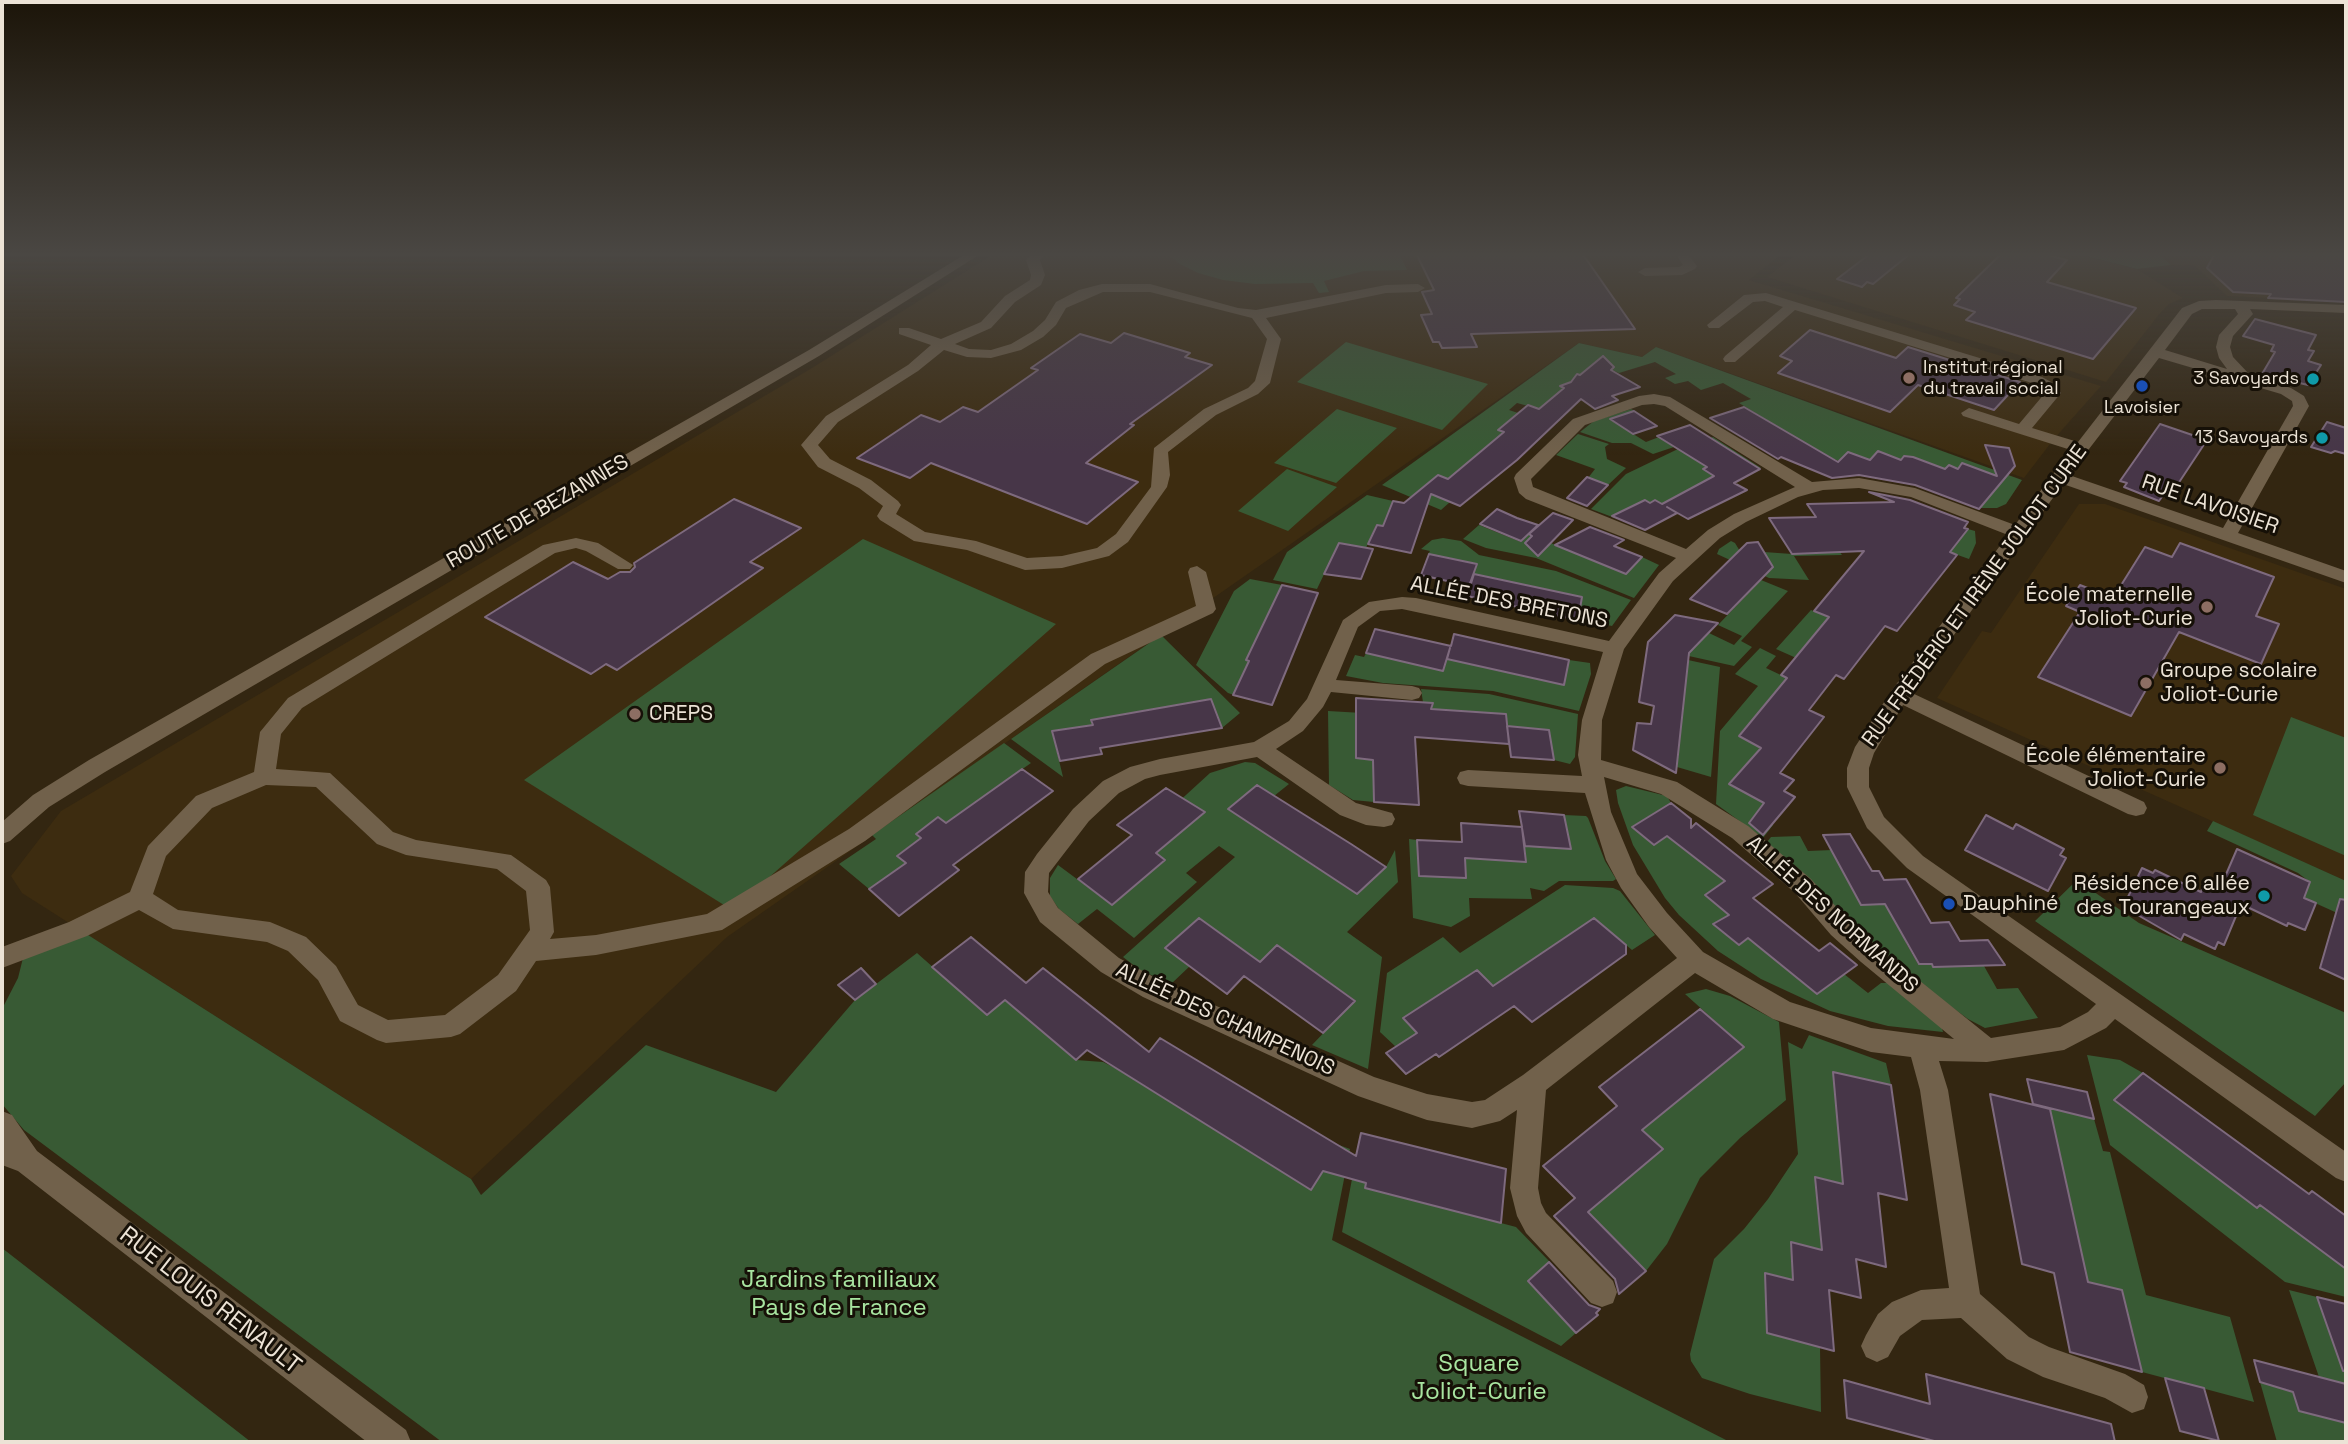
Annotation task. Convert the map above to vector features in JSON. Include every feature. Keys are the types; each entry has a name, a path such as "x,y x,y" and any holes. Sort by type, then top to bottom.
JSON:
{"street":[{"name":"ROUTE DE BEZANNES","path":"97,766 867,320"},
{"path":"990,320 986,325 942,344 912,368 832,419 809,445 824,463 865,484 892,505 886,516 920,537 970,545 1025,564 1062,562 1104,552 1122,538 1159,487 1162,475 1160,451 1210,412 1253,391 1262,383 1274,340 1260,320"},
{"path":"904,331 967,354 991,354 1016,346 1038,334 1052,320"},
{"path":"1714,325 1720,320"},
{"path":"1730,359 1775,320"},
{"path":"1843,320 2037,380 2048,386 2053,393 2022,430"},
{"name":"RUE FRÉDÉRIC ET IRÈNE JOLIOT CURIE","path":"2180,320 2017,532 1899,695 1863,752 1858,768 1858,787 1875,822 1915,862 2346,1168"},
{"path":"2240,320 2226,335 2222,347 2226,358 2246,386"},
{"path":"2151,357 2246,386 2286,391 2299,399 2301,406 2228,536"},
{"path":"1687,556 1532,495 1525,489 1522,478 1579,422 1646,399 1670,402 1809,488"},
{"path":"1969,413 2080,448"},
{"name":"RUE LAVOISIER","path":"2059,477 2346,577"},
{"path":"2017,532 1915,493 1888,486 1847,482 1809,488 1740,518 1714,534 1687,556 1649,596 1614,648 1592,720 1592,775 1600,812 1618,860 1629,881 1658,920 1694,959 1782,1011 1851,1034 1922,1049 1987,1050 2064,1038 2097,1020 2114,1003"},
{"path":"264,777 271,732 295,703 550,549 576,542 592,547 624,565"},
{"path":"528,952 596,944 713,923 857,835 1098,659 1206,609 1197,572"},
{"name":"ALLÉE DES BRETONS","path":"1260,749 1286,735 1307,716 1350,624 1376,606 1402,603 1614,648"},
{"path":"1324,684 1412,693"},
{"path":"1899,695 2136,808"},
{"path":"1260,749 1348,809 1366,817 1384,819"},
{"name":"ALLÉE DES CHAMPENOIS","path":"1260,749 1160,767 1111,787 1082,815 1038,873 1036,893 1040,903 1049,915 1069,932 1129,977 1390,1095 1435,1110 1472,1115 1490,1112 1533,1084 1694,959"},
{"path":"2,835 41,801 97,766"},
{"path":"2,853 49,805 97,766"},
{"name":"ALLÉE DES NORMANDS","path":"1468,778 1592,775 1669,788 1740,832 1803,886 1840,928 1870,955 1987,1050"},
{"path":"2,958 78,929 140,898 156,852 204,802 264,777 322,779 385,838 414,849 503,861 538,887 542,932 508,983 451,1026 386,1032 349,1013 327,973 297,944 270,932 173,919 140,898"},
{"path":"1922,1049 1934,1090 1966,1301 2018,1348 2043,1361 2114,1385 2132,1396"},
{"path":"1533,1084 1524,1188 1527,1206 1536,1223 1602,1292"},
{"name":"RUE LOUIS RENAULT","path":"2,1124 14,1156 394,1442"},
{"path":"1877,1346 1889,1325 1903,1313 1921,1305 1966,1301"}],"shaded area":[{"name":"CREPS","path":"888,320 1883,320 2101,386 2053,440 2024,478 1656,347 1642,357 1579,343 727,937 471,1179 22,893 11,876 61,811 812,368"},
{"path":"1907,320 2154,320 2106,382"},
{"name":"École élémentaire Joliot-Curie","path":"2079,504 2105,504 2346,589 2346,881 1937,698 1982,631 1991,633"}],"green space":[{"path":"1346,342 1488,384 1442,430 1297,382"},
{"path":"1579,343 1642,357 1656,347 2022,480 2006,504 1997,508 1975,508 1985,502 1962,463 1958,469 1949,466 1945,469 1904,456 1901,460 1878,451 1870,460 1839,461 1807,449 1803,442 1739,403 1751,399 1723,383 1701,390 1688,381 1675,384 1665,378 1676,374 1655,362 1619,373 1612,370 1598,374 1588,397 1539,409 1517,403 1509,410 1518,413 1499,430 1533,443 1448,479 1438,475 1421,489 1450,502 1441,510 1382,485"},
{"path":"1337,409 1397,428 1336,483 1274,463"},
{"path":"1631,409 1635,411 1611,420 1646,442 1659,437 1674,447 1653,454 1631,443 1612,443 1580,432 1594,421"},
{"path":"1578,434 1609,444 1605,447 1607,459 1626,468 1608,485 1588,478 1595,469 1556,455"},
{"path":"1713,437 1761,468 1704,469 1715,476 1662,504 1655,500 1650,503 1645,500 1622,511 1615,518 1591,509 1626,474 1678,449"},
{"path":"1287,469 1337,487 1288,531 1238,511"},
{"path":"1367,495 1393,501 1383,526 1376,525 1366,548 1339,543 1317,589 1273,580 1287,552"},
{"path":"1479,525 1521,542 1529,534 1626,574 1642,557 1659,565 1634,598 1536,558 1486,548 1463,539"},
{"path":"1944,529 1963,536 1968,529 1975,531 1976,543 1969,559 1938,548"},
{"path":"1787,534 1836,547 1842,555 1794,556 1809,580 1769,578 1717,554 1719,549 1731,541 1749,566 1771,565 1764,552 1792,554 1779,535"},
{"path":"1443,538 1461,541 1479,555 1556,571 1631,600 1612,626 1578,619 1582,597 1473,574 1476,564 1428,554 1430,551 1421,549 1432,540"},
{"path":"863,539 1056,624 732,910 524,780"},
{"path":"1250,579 1282,585 1246,660 1249,661 1234,695 1228,693 1196,665 1234,591"},
{"path":"1761,580 1788,591 1741,641 1752,647 1734,666 1648,647 1655,635 1690,652 1709,633 1734,645 1742,636 1718,625"},
{"path":"1811,610 1853,628 1817,631 1808,642 1821,669 1776,649"},
{"path":"1161,635 1240,713 1222,728 1210,700 1092,720 1093,725 1052,731 1063,777 1011,739"},
{"path":"1760,648 1776,656 1766,668 1804,686 1786,699 1774,693 1764,706 1777,735 1750,722 1738,736 1770,752 1747,765 1730,785 1764,803 1755,816 1773,825 1763,838 1716,804 1720,731 1758,686 1735,674"},
{"path":"1366,653 1443,670 1447,659 1564,685 1569,660 1590,663 1591,674 1579,711 1493,691 1383,683 1346,676 1355,655 1364,657"},
{"path":"1688,660 1720,667 1711,777 1677,767"},
{"path":"1421,689 1489,694 1578,714 1575,757 1570,764 1554,760 1549,730 1507,727 1505,714 1424,709"},
{"path":"1328,711 1397,715 1356,729 1356,758 1373,760 1374,802 1353,800 1329,785"},
{"path":"2291,717 2346,738 2346,856 2253,815"},
{"path":"1004,743 1031,763 946,823 938,817 916,834 921,838 897,855 906,863 869,889 839,864 876,839 872,835"},
{"path":"1245,762 1255,763 1289,784 1274,796 1257,785 1228,809 1357,894 1386,867 1395,850 1398,882 1347,932 1382,957 1368,1069 1312,1045 1355,1000 1277,945 1260,962 1199,918 1166,947 1190,966 1171,984 1140,970 1123,957 1235,857 1219,846 1186,873 1197,882 1134,938 1097,909 1078,924 1059,909 1050,896 1050,878 1058,865 1112,905 1165,860 1150,848 1175,805 1210,773"},
{"path":"1626,786 1667,796 1671,803 1633,826 1654,845 1678,829 1735,874 1705,895 1729,915 1714,925 1738,945 1763,927 1844,974 1868,993 1881,983 1891,983 1940,1022 1943,1032 1888,1026 1830,1011 1761,979 1718,951 1679,915 1665,898 1633,845 1616,790"},
{"path":"1564,815 1588,818 1605,861 1616,879 1559,881 1544,891 1530,888 1532,899 1469,898 1470,916 1451,927 1413,918 1409,839 1417,840 1419,876 1466,878 1465,858 1526,862 1524,846 1570,849"},
{"path":"2213,821 2346,881 2346,917 2304,898 2310,882 2298,873 2207,831"},
{"path":"1800,836 1808,851 1832,850 1861,905 1900,904 1906,943 1918,964 1932,964 1934,967 1984,966 1997,989 2018,988 2038,1018 1985,1028 1968,1019 1891,962 1767,842 1771,837"},
{"path":"2077,880 2139,923 2346,1013 2346,1082 2315,1116 2035,921"},
{"path":"1565,885 1613,888 1620,891 1655,935 1632,950 1594,918 1494,986 1476,970 1403,1018 1417,1033 1396,1047 1380,1032 1387,973 1443,937 1460,953"},
{"path":"85,933 471,1179 481,1195 646,1045 776,1092 855,1000 917,953 987,1015 1005,999 1076,1060 1103,1062 1117,1069 1311,1190 1339,1145 1350,1149 1332,1240 1730,1442 442,1442 24,1130 2,1104 2,1009 18,978 23,958"},
{"path":"1706,989 1730,996 1779,1022 1786,1100 1740,1138 1700,1178 1667,1244 1646,1271 1587,1211 1662,1149 1642,1130 1744,1047 1685,994"},
{"path":"1809,1035 1886,1063 1891,1085 1834,1072 1844,1184 1815,1178 1822,1250 1791,1242 1793,1280 1765,1273 1767,1333 1820,1347 1821,1412 1750,1394 1702,1378 1691,1361 1690,1354 1714,1259 1744,1229 1768,1199 1798,1154 1788,1042 1802,1049"},
{"path":"2087,1055 2120,1060 2143,1073 2115,1100 2257,1208 2286,1177 2285,1223 2346,1269 2346,1297 2285,1282 2110,1145"},
{"path":"2050,1108 2094,1119 2103,1151 2110,1152 2146,1295 2230,1317 2254,1402 2142,1372 2122,1290 2088,1282"},
{"path":"1352,1179 1366,1183 1365,1187 1516,1227 1550,1262 1528,1282 1576,1333 1561,1346 1342,1232"},
{"path":"2,1248 251,1442 2,1442"},
{"path":"2289,1290 2317,1297 2331,1336 2346,1340 2346,1384 2319,1377"},
{"path":"2260,1382 2293,1392 2300,1411 2346,1422 2346,1442 2277,1442"}],"building":[{"path":"1423,320 1629,320 1635,329 1471,334 1477,347 1442,348 1439,342 1433,342"},
{"path":"1967,320 2126,320 2093,359"},
{"path":"2254,320 2316,335 2308,350 2314,351 2308,361 2321,365 2308,385 2262,374 2275,352 2271,351 2274,345 2243,336"},
{"path":"1810,330 1896,358 1908,347 2020,382 1994,410 1918,385 1890,412 1778,373 1792,361 1780,356"},
{"path":"1124,333 1190,353 1185,357 1212,365 1130,424 1134,425 1086,463 1138,482 1087,524 931,463 910,478 857,458 921,415 940,422 963,407 978,412 1038,370 1031,368 1080,334 1111,343"},
{"path":"1603,356 1614,367 1611,370 1640,387 1612,396 1618,400 1595,409 1581,399 1517,460 1460,506 1431,494 1411,553 1368,544 1377,525 1383,526 1393,501 1404,503 1438,475 1448,479 1504,432 1498,430 1528,405 1539,409 1564,388 1560,386 1571,382 1577,374 1580,375"},
{"path":"1744,407 1838,462 1848,452 1870,460 1878,451 1901,460 1904,456 1913,457 1945,469 1949,465 1958,469 1962,463 1997,476 1985,445 2009,448 2015,466 1979,509 1915,485 1859,475 1832,478 1781,457 1778,459 1710,418"},
{"path":"1634,411 1657,426 1633,434 1610,419"},
{"name":"13 Savoyards","path":"2327,422 2346,428 2346,454 2311,447"},
{"path":"2160,424 2207,440 2172,493 2166,491 2159,501 2124,487 2127,483 2120,481"},
{"path":"1690,425 1760,469 1734,483 1747,490 1688,519 1667,507 1677,513 1645,530 1612,516 1645,500 1650,503 1655,500 1662,504 1714,476 1703,469 1707,467 1657,436"},
{"path":"1587,477 1608,485 1587,506 1567,498"},
{"path":"1869,492 1910,500 1968,522 1964,528 1968,529 1950,552 1957,555 1897,631 1885,626 1844,679 1836,675 1809,710 1824,717 1780,773 1794,780 1784,791 1795,797 1763,835 1749,823 1764,803 1729,784 1761,748 1739,736 1787,678 1781,675 1829,617 1814,611 1864,551 1792,554 1769,518 1816,517 1807,504 1894,502"},
{"path":"734,499 801,528 750,562 763,568 617,670 606,664 591,674 485,617 573,562 608,579 620,572 630,572 635,567 634,563"},
{"path":"1497,509 1538,525 1521,541 1480,524"},
{"path":"1553,513 1573,520 1538,556 1525,543 1532,536 1529,534"},
{"path":"1590,527 1624,540 1614,546 1642,557 1626,574 1555,545"},
{"path":"1758,542 1773,567 1727,614 1690,599 1747,543"},
{"path":"1339,543 1373,549 1361,579 1324,574"},
{"path":"2180,543 2274,577 2256,616 2279,624 2261,664 2179,632 2131,716 2038,677 2080,612 2066,606 2080,585 2113,598 2145,547 2172,557"},
{"path":"1429,554 1477,564 1469,586 1421,575"},
{"path":"1474,574 1582,597 1578,620 1467,596"},
{"path":"1282,585 1318,593 1272,705 1233,695 1249,661 1246,660"},
{"path":"1675,615 1718,623 1689,653 1676,773 1633,750 1637,723 1651,724 1654,706 1639,702 1648,642"},
{"path":"1375,629 1451,646 1454,634 1569,660 1564,685 1447,659 1450,648 1443,671 1366,653"},
{"path":"1356,698 1433,703 1431,709 1506,714 1509,744 1415,737 1419,805 1374,802 1373,760 1356,758"},
{"path":"1211,699 1222,728 1100,748 1102,754 1060,761 1052,731 1093,725 1091,720"},
{"path":"1507,726 1549,730 1554,760 1511,757"},
{"path":"1022,769 1053,791 953,865 959,870 899,916 869,889 906,863 897,856 921,838 916,834 938,817 946,823"},
{"path":"1257,785 1386,867 1357,894 1228,809"},
{"path":"1166,788 1205,812 1156,853 1165,860 1112,905 1078,879 1132,835 1117,825"},
{"path":"1671,803 1691,819 1691,828 1696,823 1773,884 1753,898 1819,951 1830,943 1857,965 1817,994 1748,938 1739,945 1713,924 1729,915 1705,895 1725,881 1667,836 1654,845 1632,827"},
{"path":"1519,811 1564,815 1571,849 1525,846 1522,828 1526,862 1465,858 1466,878 1419,876 1417,840 1462,842 1461,823 1522,827"},
{"path":"1986,815 2013,829 2016,824 2064,849 2060,855 2066,858 2048,891 1965,850"},
{"path":"1850,834 1872,871 1879,871 1884,880 1906,879 1931,923 1949,922 1960,941 1988,940 2005,965 1933,967 1932,964 1919,964 1885,904 1861,905 1823,835"},
{"path":"2237,849 2310,882 2304,898 2316,903 2305,930 2288,923 2287,926 2241,904 2224,945 2218,942 2215,949 2184,934 2181,940 2129,910 2132,904 2126,901 2142,868 2153,873 2155,870 2201,892 2203,886 2212,891 2219,876 2224,879"},
{"path":"2340,899 2346,900 2346,980 2320,968"},
{"path":"1199,918 1260,962 1277,945 1355,1001 1323,1033 1244,976 1227,994 1165,948"},
{"path":"1594,918 1626,945 1626,954 1532,1022 1514,1006 1439,1057 1436,1054 1406,1074 1386,1053 1417,1033 1403,1018 1477,970 1493,986"},
{"path":"971,937 1026,983 1043,968 1149,1052 1160,1038 1356,1156 1361,1133 1506,1169 1501,1223 1365,1188 1366,1183 1323,1171 1311,1190 1087,1050 1076,1060 1005,1000 987,1015 932,967"},
{"path":"861,968 876,984 855,1000 838,985"},
{"path":"1700,1009 1744,1047 1642,1130 1663,1149 1588,1212 1646,1271 1619,1294 1615,1279 1554,1216 1575,1198 1543,1166 1617,1106 1599,1087"},
{"path":"1833,1072 1891,1085 1907,1200 1878,1193 1886,1267 1856,1259 1861,1298 1829,1290 1834,1351 1767,1333 1765,1273 1793,1280 1791,1242 1822,1250 1815,1177 1843,1184"},
{"path":"2143,1073 2309,1194 2312,1191 2346,1216 2346,1269 2260,1205 2257,1208 2114,1100"},
{"path":"2027,1079 2087,1092 2094,1119 2033,1104"},
{"path":"1990,1094 2050,1109 2088,1282 2122,1290 2142,1372 2070,1352 2054,1273 2022,1264"},
{"path":"1549,1262 1589,1305 1600,1309 1596,1313 1598,1315 1576,1333 1528,1281"},
{"path":"2317,1297 2346,1304 2346,1371 2343,1371"},
{"path":"2254,1360 2346,1384 2346,1423 2299,1411 2293,1392 2260,1382"},
{"path":"1926,1374 2111,1424 2115,1442 1938,1442 1847,1418 1844,1380 1930,1404"},
{"path":"2165,1378 2204,1388 2219,1441 2180,1431"}],"place":[{"name":"Institut régional du travail social","path":"1909,378"},
{"name":"3 Savoyards","path":"2313,379"},
{"name":"Lavoisier","path":"2142,386"},
{"name":"13 Savoyards","path":"2322,438"},
{"name":"École maternelle Joliot-Curie","path":"2207,607"},
{"name":"Groupe scolaire Joliot-Curie","path":"2146,683"},
{"name":"CREPS","path":"635,714"},
{"name":"École élémentaire Joliot-Curie","path":"2220,768"},
{"name":"Résidence 6 allée des Tourangeaux","path":"2264,896"},
{"name":"Dauphiné","path":"1949,904"}],"park label":[{"name":"Jardins familiaux Pays de France","path":"839,1294"},
{"name":"Square Joliot-Curie","path":"1479,1378"}]}
